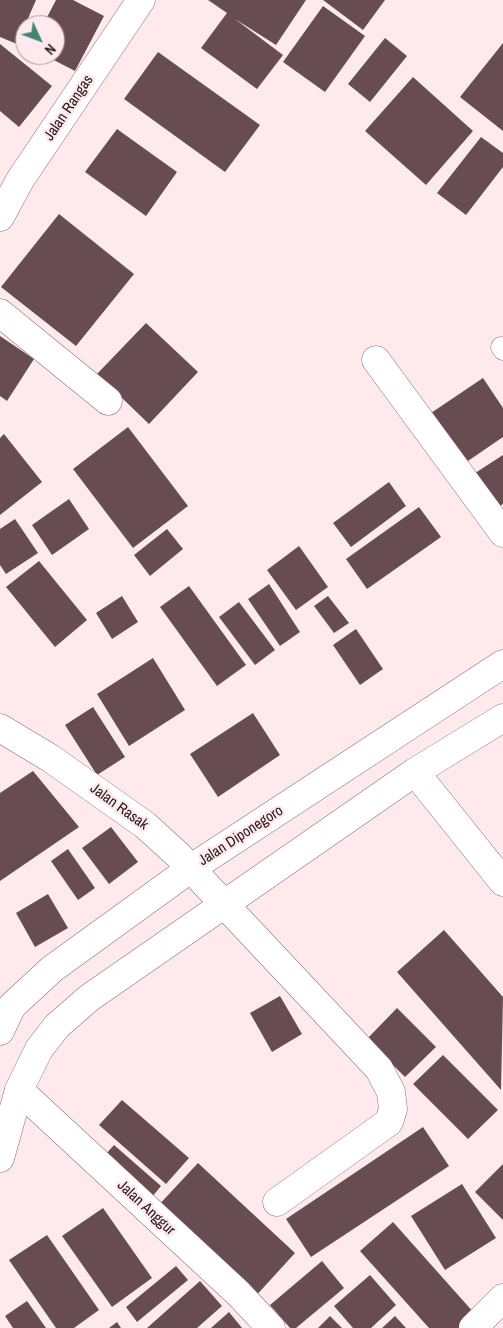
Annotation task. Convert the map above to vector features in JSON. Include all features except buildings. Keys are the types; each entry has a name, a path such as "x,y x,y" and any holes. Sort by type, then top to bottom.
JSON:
{"street":[{"name":"Jalan Rangas","path":"0,217 20,180 139,1"},
{"path":"0,313 108,400"},
{"path":"376,360 503,533"},
{"name":"Jalan Diponegoro","path":"0,1031 6,1007 52,969 190,868 503,664"},
{"path":"0,1158 19,1090 39,1049 57,1026 89,998 415,772 503,718"},
{"name":"Jalan Rasak","path":"0,728 50,758 145,825 190,868 379,1068 391,1092 393,1108 389,1122 277,1202"},
{"path":"415,772 503,882"},
{"name":"Jalan Anggur","path":"19,1090 238,1293 271,1328"},
{"path":"473,1328 503,1298"}]}
